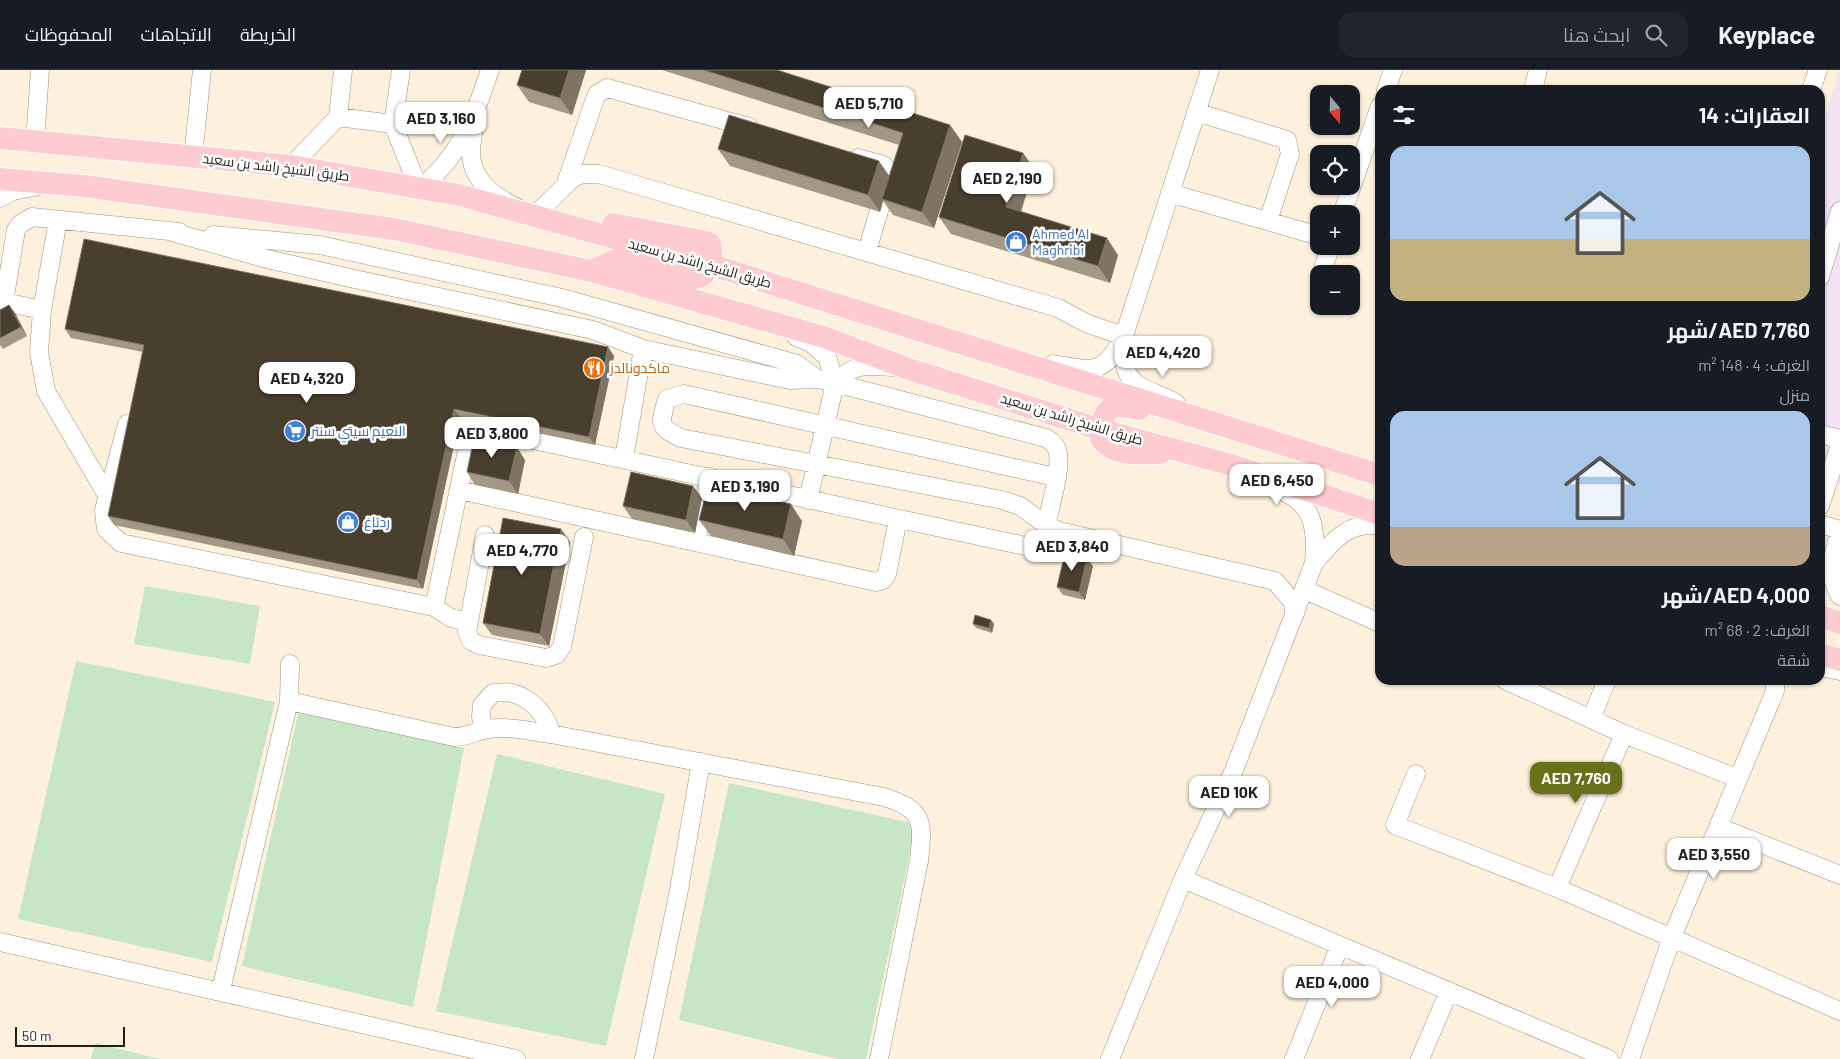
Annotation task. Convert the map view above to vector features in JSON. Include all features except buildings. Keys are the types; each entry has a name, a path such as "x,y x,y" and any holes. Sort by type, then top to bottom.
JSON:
{"main road":[{"name":"طريق الشيخ راشد بن سعيد","path":"0,138 291,166 459,195 708,264 1015,362 1375,473"},
{"name":"طريق الشيخ راشد بن سعيد","path":"0,178 84,186 394,229 591,271 824,337 909,369 1102,430 1228,464 1375,512"},
{"path":"591,271 612,261 626,258 699,278 705,273 708,264"},
{"path":"1102,430 1102,420 1108,409 1117,405 1199,419"},
{"path":"1825,618 1840,623"},
{"path":"1825,656 1840,660"}],"street":[{"path":"35,142 40,70"},
{"path":"193,156 202,70"},
{"path":"291,166 338,117 343,70"},
{"path":"401,70 393,124 418,189 442,168 456,152 476,111 490,70"},
{"path":"1015,362 1038,362 1086,370 1095,368 1111,359 1124,336 1210,70"},
{"path":"1388,85 1393,70"},
{"path":"1534,85 1538,70"},
{"path":"1813,85 1818,70"},
{"path":"566,183 594,99 597,94 607,88 762,131"},
{"path":"476,111 471,154 475,172 485,187 501,200 534,216 566,183 582,174 599,174 1058,308 1088,324 1124,336"},
{"path":"1196,112 1287,140 1290,154 1268,222"},
{"path":"338,117 393,124"},
{"path":"1345,205 1375,120"},
{"path":"846,154 883,165 890,174 867,251"},
{"path":"0,198 13,191 35,186 84,186"},
{"path":"1170,193 1310,234"},
{"path":"1825,261 1840,211"},
{"path":"42,310 2,301 16,230 20,224 32,217 169,232 320,245 562,298 798,364 817,379"},
{"path":"58,220 42,310 40,352 46,391 108,497"},
{"path":"169,232 267,259 593,330 643,349 790,380 817,379 1046,438 1054,443 1058,452 1046,525"},
{"path":"359,280 365,255"},
{"path":"1324,265 1328,255"},
{"path":"725,310 812,342 828,356 834,383 808,500"},
{"path":"1124,336 1123,363 1131,379 1181,405 1199,419"},
{"path":"624,458 643,349"},
{"path":"834,383 855,366 909,369"},
{"path":"1055,477 825,424 684,394 667,399 661,419 667,432 681,438 1002,500 1029,511 1046,525 1078,536 1274,581 1300,577 1312,567 1332,541 1362,525 1375,526"},
{"path":"127,424 104,510 106,529 121,543 434,607 451,618 469,622"},
{"path":"434,607 468,446 478,433 486,430 624,458 808,500 1025,546 1043,546 1078,536"},
{"path":"1825,435 1840,439"},
{"path":"1825,491 1840,445"},
{"path":"1343,463 1375,464"},
{"path":"1110,1059 1183,879 1234,770 1305,590 1317,542 1312,523 1300,502 1287,492 1245,476 1228,464"},
{"path":"696,542 708,477"},
{"path":"459,490 876,582 883,580 887,574 898,519"},
{"path":"1825,526 1840,530 1832,565 1833,580 1840,596"},
{"path":"485,535 468,635 475,643 546,658 556,655 562,647 584,537"},
{"path":"1274,581 1292,601 1295,614"},
{"path":"1305,590 1375,621"},
{"path":"220,990 289,701 290,664"},
{"path":"1825,668 1840,671"},
{"path":"1516,685 1624,734 1737,778"},
{"path":"1591,719 1605,685"},
{"path":"1630,1059 1672,937 1719,827 1737,778 1779,685"},
{"path":"484,729 481,716 482,705 492,693 512,693 538,708 548,721 551,734"},
{"path":"289,701 454,737 467,737 484,729 504,727 551,734 884,797 902,803 915,813 922,828 919,860 879,1059"},
{"path":"1557,888 1624,734"},
{"path":"644,1059 678,896 701,762"},
{"path":"1416,774 1395,825 1557,888 1840,1011"},
{"path":"1719,827 1836,869"},
{"path":"1183,879 1609,1059"},
{"path":"0,942 220,990 516,1059"},
{"path":"1294,1059 1340,945"},
{"path":"1420,1059 1449,991"}],"shaded area":[{"path":"1840,70 1840,484 1825,479 1825,118"}],"green space":[{"path":"145,586 260,606 250,664 134,644"},
{"path":"76,661 275,702 212,962 18,919"},
{"path":"299,710 464,748 413,1007 242,966"},
{"path":"497,754 665,794 606,1046 436,1011"},
{"path":"729,783 916,824 866,1059 838,1059 679,1020"},
{"path":"95,1043 160,1059 91,1059"}],"place":[{"name":"Ahmed Al Maghribi","path":"1016,242"},
{"name":"ماكدونالدز","path":"594,368"},
{"name":"النعيم سيتي سنتر","path":"295,431"},
{"name":"ردتاغ","path":"348,522"}]}
